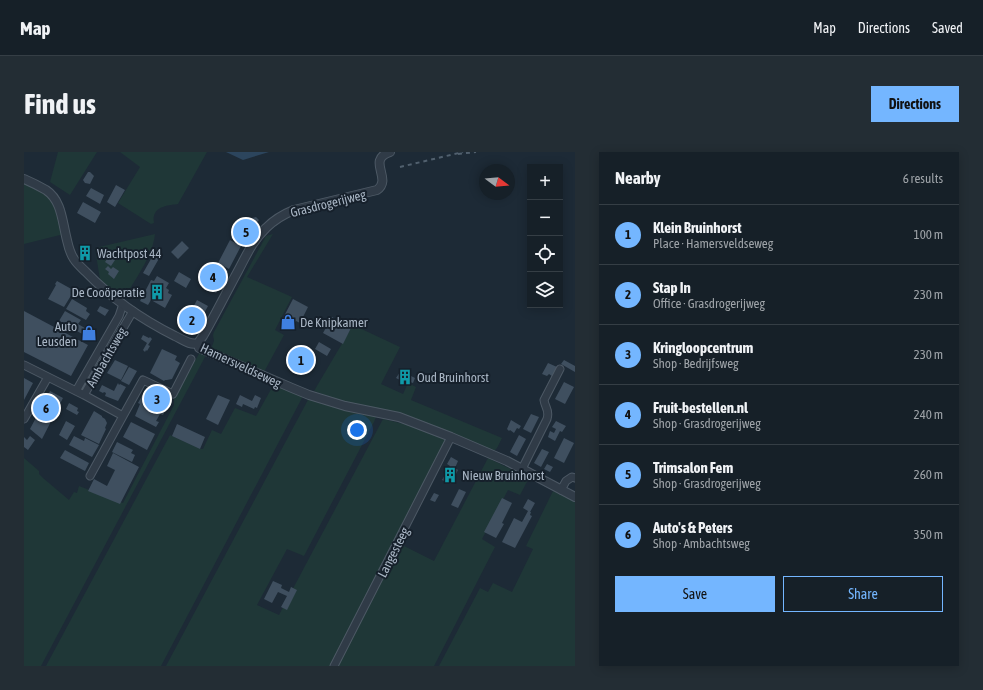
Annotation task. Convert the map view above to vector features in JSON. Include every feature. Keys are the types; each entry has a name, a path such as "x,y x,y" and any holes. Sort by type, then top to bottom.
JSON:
{"street":[{"name":"Grasdrogerijweg","path":"198,343 260,234 274,221 294,210 377,190 382,186 383,180 379,164 380,160 382,156 390,152"},
{"name":"Hamersveldseweg","path":"24,179 45,190 53,197 59,207 68,245 72,257 76,262 99,286 133,311 171,334 192,344 198,343 199,348 304,393 345,406 399,417 451,437 522,469 575,497"},
{"name":"Ambachtsweg","path":"76,391 119,316 123,304"},
{"name":"Ambachtsweg","path":"24,364 84,395 133,311"},
{"path":"90,476 143,380 173,394 191,359"},
{"path":"522,469 547,419 549,413 544,400 560,369"},
{"path":"24,419 48,377"},
{"path":"84,395 123,416"},
{"name":"Langesteeg","path":"334,666 451,437"},
{"path":"561,490 566,481 572,477 575,478"}],"green space":[{"path":"58,152 97,152 70,195 50,182"},
{"path":"120,152 207,152 178,204 157,210 154,217 154,223 151,224 118,203 140,167"},
{"path":"24,181 39,189 52,201 64,237 60,235 24,244"},
{"path":"155,234 154,242 148,257 127,294 120,296 100,280 95,248"},
{"path":"273,234 247,277 292,297 275,330 284,335 264,372 211,349 214,341 214,332 266,236"},
{"path":"353,325 400,347 381,384 403,394 408,383 416,387 411,400 502,438 497,448 493,452 459,436 401,413 344,402 314,391"},
{"path":"200,352 206,355 41,666 24,666 24,458 39,471 39,474 43,478 69,500 74,492 77,493 79,486 123,503 174,405 174,399"},
{"path":"274,384 303,396 161,666 46,666 170,435 203,449 212,430 221,434 235,408 256,416"},
{"path":"309,398 322,403 376,417 304,556 287,549 257,605 279,615 383,419 408,425 444,439 445,442 431,472 330,666 166,666"},
{"path":"488,458 529,478 520,495 508,490 482,539 495,547 434,666 337,666 400,544 434,561"},
{"path":"553,491 575,502 575,666 439,666 480,588 488,592 493,583 512,592 533,549 526,546"}],"water":[{"path":"226,152 269,152 243,160"}],"building":[{"path":"88,172 94,176 90,184 85,183 83,180"},
{"path":"116,185 125,190 115,207 107,202"},
{"path":"91,188 104,195 100,204 86,196"},
{"path":"83,202 101,212 95,223 77,213"},
{"path":"256,217 259,220 251,228 242,244 231,238 240,221 246,224 248,219"},
{"path":"230,240 241,246 229,269 218,263"},
{"path":"182,241 189,248 178,259 171,252"},
{"name":"Wachtpost 44","path":"89,249 90,256 83,260 80,251"},
{"path":"112,252 116,256 113,259 115,260 111,266 105,262"},
{"path":"155,252 161,255 149,276 143,273"},
{"path":"217,265 228,271 216,293 205,287"},
{"path":"108,266 111,269 113,267 119,271 114,279 105,269"},
{"path":"179,272 191,279 186,288 174,281"},
{"name":"De Cooöperatie","path":"157,276 169,283 166,288 169,290 168,293 172,295 165,308 151,300 148,305 140,301 151,280 154,281"},
{"path":"57,281 75,291 64,307 48,299"},
{"path":"72,299 87,308 86,311 90,314 86,320 66,309"},
{"path":"293,299 308,307 300,323 296,321 292,328 281,322"},
{"path":"197,300 208,306 202,317 201,316 199,319 201,320 197,327 183,319 186,312 191,314"},
{"path":"100,306 109,310 105,316 97,311"},
{"path":"24,311 88,345 71,376 24,352"},
{"path":"65,311 81,320 78,324 95,334 92,339 59,321"},
{"path":"332,317 351,328 343,344 323,333"},
{"path":"143,335 152,339 148,345 150,346 145,352 143,350 147,343 141,339"},
{"path":"319,342 331,349 327,356 315,349"},
{"path":"305,346 312,350 306,362 308,364 305,370 292,363 297,356 299,357"},
{"path":"162,349 177,356 175,360 180,363 172,379 164,381 150,373"},
{"path":"115,360 128,366 121,380 107,373"},
{"path":"564,360 575,366 575,372 561,364"},
{"path":"548,363 557,367 552,376 549,374 547,376 542,374"},
{"path":"129,367 137,371 129,385 121,381"},
{"name":"Oud Bruinhorst","path":"400,372 415,378 413,383 407,381 406,383 396,378"},
{"path":"24,378 33,383 24,400"},
{"path":"564,382 574,387 565,404 555,399"},
{"path":"118,383 119,385 120,384 126,387 118,401 105,396 106,393 99,391 102,385 114,391"},
{"path":"50,391 63,398 42,439 30,429"},
{"path":"151,391 170,401 163,415 160,414 156,421 159,422 156,427 135,416 140,404 138,403 143,394"},
{"path":"218,395 230,400 218,425 206,419"},
{"path":"240,395 252,401 255,395 261,398 257,408 255,407 254,409 243,404 242,407 236,404"},
{"path":"69,403 78,408 77,411 79,412 77,415 66,409"},
{"path":"94,411 102,416 107,423 106,429 99,444 81,435"},
{"path":"531,414 539,417 531,433 523,429"},
{"path":"511,420 521,426 519,429 517,428 514,433 507,429"},
{"path":"66,421 75,426 67,440 59,435"},
{"path":"556,421 566,426 562,432 560,431 555,441 548,437 550,431 554,433 556,429 552,427"},
{"path":"131,422 155,434 147,450 123,437"},
{"path":"177,424 205,437 200,449 172,436"},
{"path":"519,435 526,439 517,456 510,452"},
{"path":"30,436 35,440 28,450 24,447 24,437 27,440"},
{"path":"74,436 84,441 85,438 99,445 92,457 69,445"},
{"path":"564,438 574,443 564,463 554,458"},
{"path":"117,442 133,450 131,453 135,455 132,462 112,452"},
{"path":"542,449 549,452 541,467 534,463"},
{"path":"65,450 89,463 85,471 60,458"},
{"path":"113,453 139,467 120,504 88,491 94,479 107,486 115,470 107,466"},
{"name":"Nieuw Bruinhorst","path":"451,457 458,461 455,468 458,470 451,484 442,480 450,466 447,464"},
{"path":"547,464 553,467 550,472 544,469"},
{"path":"459,489 466,492 458,508 451,505"},
{"path":"434,493 439,495 435,502 430,500"},
{"path":"502,498 512,503 502,523 504,524 496,538 484,532"},
{"path":"528,499 535,503 530,512 530,515 532,516 515,548 502,542 514,518 522,522 528,511 523,508"},
{"path":"273,581 282,585 281,588 289,592 291,587 297,590 287,610 281,607 287,596 278,592 272,603 264,599"}],"railway":[{"path":"400,167 463,152"},
{"path":"458,154 476,152"}],"place":[{"name":"Trimsalon Fem","path":"246,232"},
{"name":"Wachtpost 44","path":"85,253"},
{"name":"Fruit-bestellen.nl","path":"213,277"},
{"name":"De Cooöperatie","path":"157,292"},
{"name":"Stap In","path":"192,320"},
{"name":"De Knipkamer","path":"288,322"},
{"name":"Auto Leusden","path":"89,333"},
{"name":"Klein Bruinhorst","path":"301,360"},
{"name":"Oud Bruinhorst","path":"405,377"},
{"name":"Kringloopcentrum","path":"157,399"},
{"name":"Auto's & Peters","path":"46,408"},
{"name":"Nieuw Bruinhorst","path":"450,475"}]}
